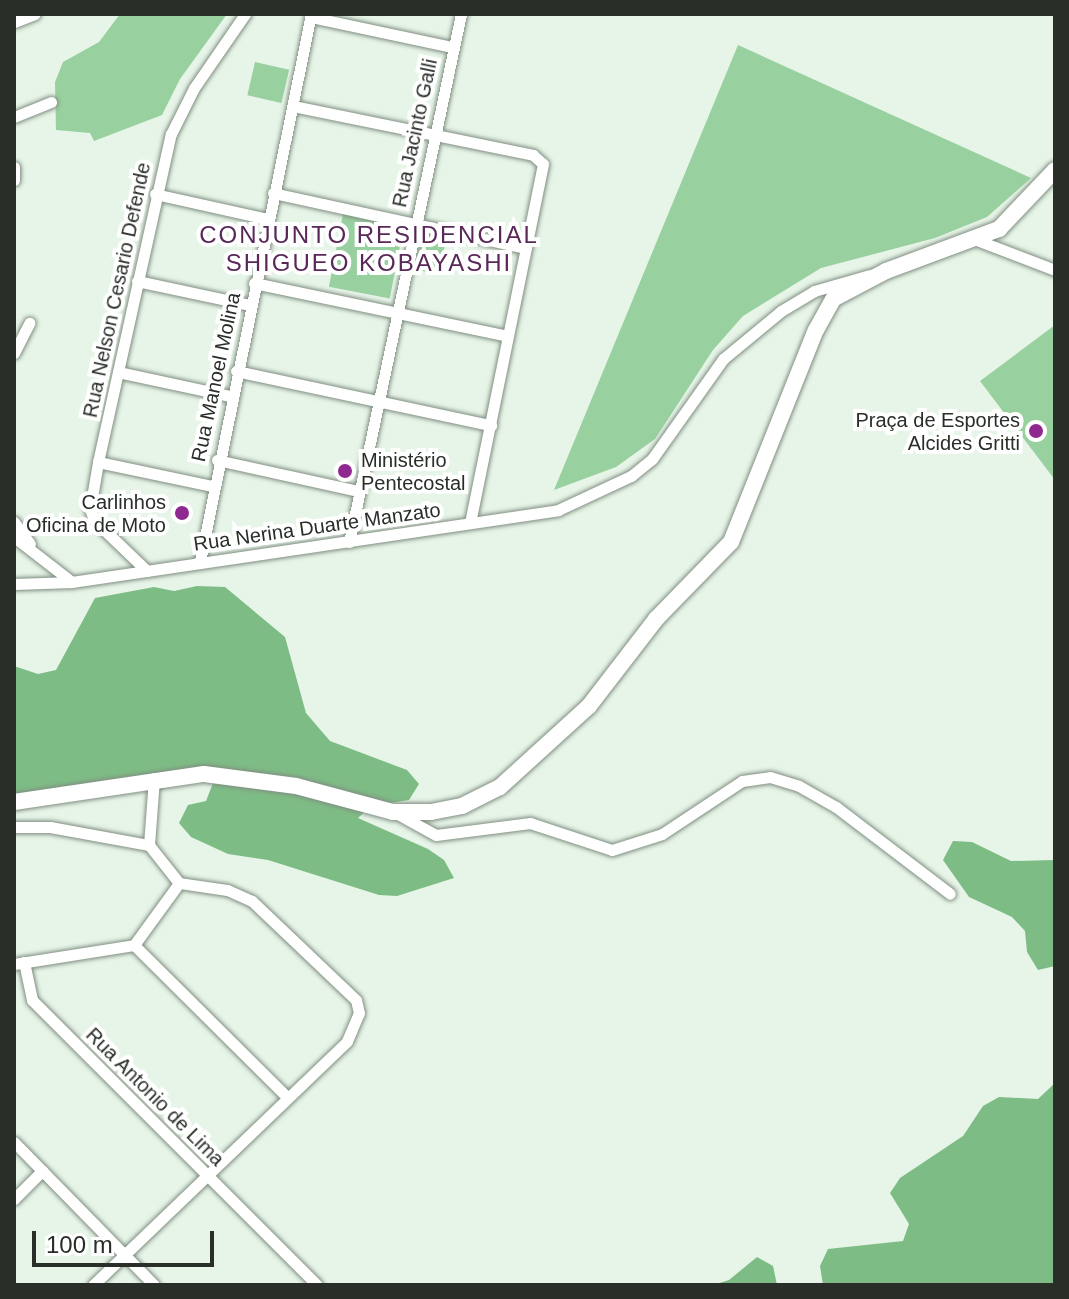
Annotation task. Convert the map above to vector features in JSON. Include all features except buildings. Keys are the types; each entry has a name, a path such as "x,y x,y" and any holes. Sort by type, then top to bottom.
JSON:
{"street":[{"path":"14,22 35,14"},
{"name":"Rua Nelson Cesario Defende","path":"147,571 94,520 90,509 98,462 155,194 178,117 245,14"},
{"name":"Rua Jacinto Galli","path":"349,542 432,136 461,14"},
{"path":"311,15 452,47"},
{"name":"Rua Manoel Molina","path":"200,561 230,396 311,15"},
{"path":"14,117 51,102"},
{"path":"293,106 540,160 543,172 470,522"},
{"path":"14,167 14,180"},
{"path":"393,812 462,806 500,787 589,706 656,619 739,530 825,311 848,288 886,271 977,240 1011,220 1055,170"},
{"path":"273,193 526,248"},
{"path":"155,194 268,219"},
{"path":"977,240 1055,270"},
{"name":"Rua Nerina Duarte Manzato","path":"14,584 72,582 558,510 631,476 652,459 708,376 744,341 814,291 886,271"},
{"path":"137,281 250,305"},
{"path":"254,283 508,336"},
{"path":"14,353 29,323"},
{"path":"236,371 491,425"},
{"path":"118,372 230,396"},
{"path":"217,460 358,491"},
{"path":"98,462 212,486"},
{"path":"14,522 37,553"},
{"path":"14,537 72,582"},
{"path":"14,802 154,778 241,775 393,812 436,835 530,823 612,850 662,834 742,781 770,777 799,786 836,807 950,894"},
{"path":"149,845 154,778"},
{"path":"14,827 66,829 149,845 179,883 227,890 252,901 356,1000 356,1026 347,1041 206,1173 93,1285"},
{"path":"19,963 134,945 179,883"},
{"path":"134,945 287,1097"},
{"name":"Rua Antonio de Lima","path":"19,963 32,1000 317,1285"},
{"path":"14,1142 154,1285"},
{"path":"14,1199 42,1171"}],"green space":[{"path":"120,14 227,14 180,79 162,115 94,141 90,133 56,130 55,82 63,62 99,42"},
{"path":"738,45 1031,178 987,217 935,238 821,268 743,316 713,350 655,439 616,467 554,490"},
{"path":"255,62 289,70 281,103 247,95"},
{"path":"343,214 404,226 390,298 329,287"},
{"path":"422,233 446,238 439,274 414,269"},
{"name":"Praça de Esportes Alcides Gritti","path":"1055,325 1055,480 980,381"},
{"path":"197,586 225,587 285,637 306,713 330,741 407,770 419,784 409,800 371,806 358,818 428,849 444,860 454,878 397,896 379,895 268,860 228,854 191,837 179,823 188,805 206,801 213,783 178,782 161,790 142,783 64,786 14,803 14,666 38,674 56,670 95,598 154,587 174,591"},
{"path":"953,841 972,842 1011,861 1055,860 1055,966 1038,970 1027,952 1025,931 1012,917 969,897 943,860"},
{"path":"1055,1083 1055,1285 823,1285 820,1266 828,1249 903,1241 909,1224 890,1193 900,1178 963,1136 983,1106 999,1097 1038,1099"},
{"path":"757,1257 773,1266 777,1285 713,1285 729,1280"}],"place":[{"name":"Praça de Esportes Alcides Gritti","path":"1036,431"},
{"name":"Ministério Pentecostal","path":"345,471"},
{"name":"Carlinhos Oficina de Moto","path":"182,513"}],"district":[{"name":"CONJUNTO RESIDENCIAL SHIGUEO KOBAYASHI","path":"369,249"}]}
